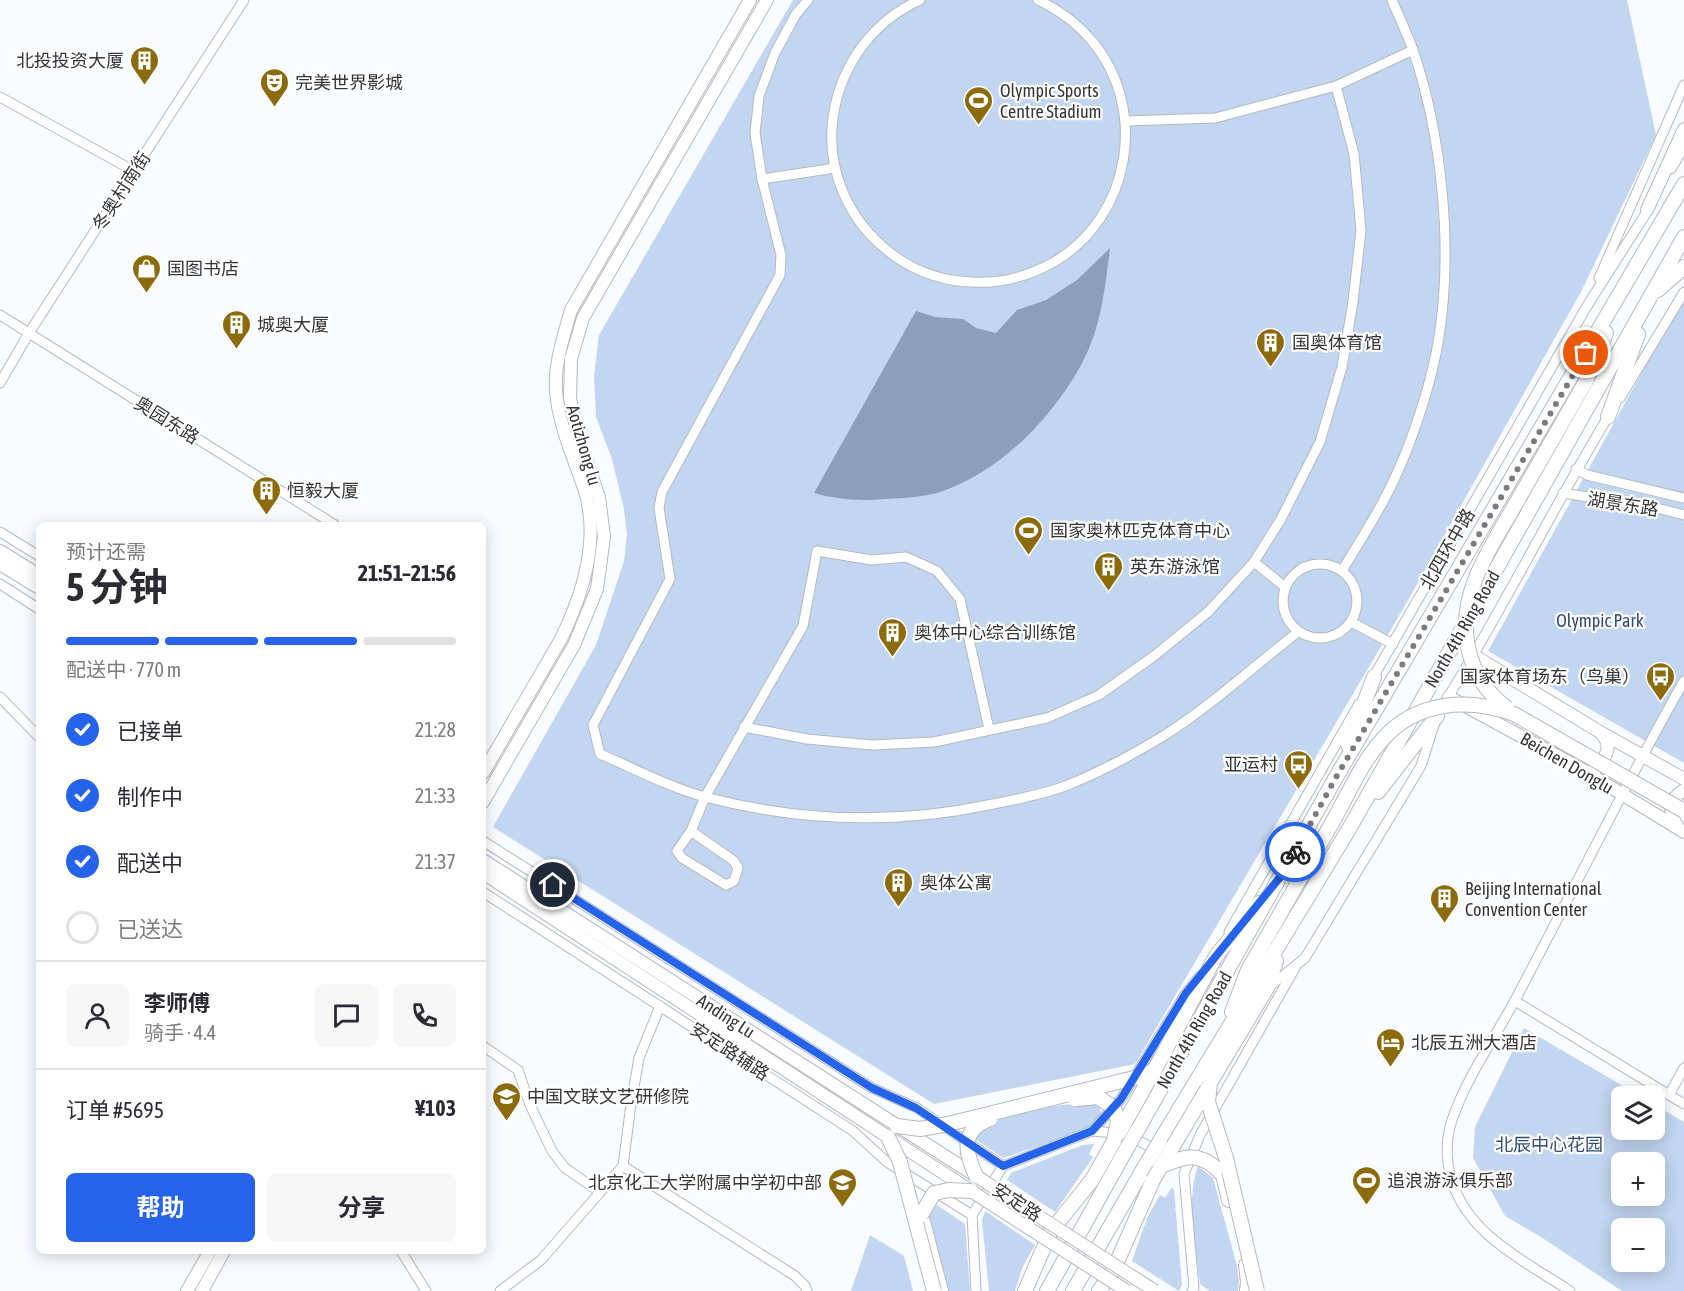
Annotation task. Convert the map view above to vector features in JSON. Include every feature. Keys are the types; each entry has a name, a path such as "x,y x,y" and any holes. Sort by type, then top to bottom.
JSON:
{"highway":[{"name":"North 4th Ring Road","path":"1047,1291 1335,779 1684,184"},
{"name":"North 4th Ring Road","path":"1155,1163 1160,1141 1349,829 1684,237"},
{"path":"1608,417 1651,297 1684,267"},
{"path":"1622,292 1586,381 1477,573 1466,605 1465,634 1472,665 1481,682 1514,714 1684,811"},
{"path":"1335,779 1374,677"},
{"path":"1220,1042 1248,970 1332,822 1383,739 1399,725 1437,706 1475,704 1494,707 1514,714"},
{"path":"1349,829 1437,716"},
{"path":"1025,1291 1051,1231 1092,1180 1165,1052 1216,956 1285,871"},
{"path":"1073,1291 1155,1163 1210,1083 1267,988 1283,939"},
{"path":"897,1126 920,1129 948,1124 1142,1076 1155,1070"},
{"path":"1210,1083 1208,1102 1226,1158 1257,1291"},
{"path":"976,1176 969,1160 967,1144 971,1132 980,1123 1010,1112 1084,1098 1098,1098 1114,1108 1118,1121 1114,1141"},
{"path":"888,1137 900,1162 934,1291"},
{"path":"1155,1163 1195,1156 1207,1160 1223,1175 1246,1264 1248,1282 1246,1291"},
{"path":"1099,1291 1113,1271 1153,1180 1155,1163"},
{"path":"941,1291 921,1215 934,1194 949,1190 971,1191"}],"main road":[{"name":"Aotizhong lu","path":"486,768 572,618 586,575 590,544 590,517 585,490 568,448 556,388 560,354 571,309 750,0"},
{"name":"Aotizhong lu","path":"486,797 574,645 597,590 604,537 599,497 577,434 570,398 571,359 583,318 766,0"},
{"path":"1647,210 1684,129"},
{"path":"0,551 36,573"},
{"path":"0,564 36,586"},
{"path":"1473,656 1684,779"},
{"name":"Beichen Donglu","path":"1449,697 1581,769 1681,830"},
{"path":"1581,769 1597,768 1609,749 1608,742 1600,732"},
{"path":"1681,830 1670,814 1670,809 1674,799 1684,790"},
{"name":"Anding Lu","path":"486,862 879,1114"},
{"name":"Anding Lu","path":"486,875 871,1127"},
{"name":"安定路","path":"879,1114 1155,1291"},
{"name":"安定路","path":"871,1127 1127,1291"},
{"path":"187,1291 208,1254"},
{"path":"202,1291 222,1254"}],"street":[{"name":"冬奥村南街","path":"0,382 244,0"},
{"path":"808,0 796,14 775,53 759,96 755,133 762,179 781,255 780,275 662,492 659,508 670,579 592,725 600,754 705,797 783,812 837,819 897,819 955,813 1012,801 1067,785 1165,735 1298,632"},
{"path":"920,0 903,9 877,29 860,48 847,70 838,93 833,118 832,152 835,168 848,203 861,224 896,258 929,274 977,283 1002,281 1026,275 1059,259 1079,243 1095,225 1109,204 1120,176 1126,145 1125,121 1112,70 1098,48 1081,28 1038,0"},
{"path":"1342,570 1392,484 1420,413 1439,338 1445,266 1442,199 1433,127 1413,50 1392,0"},
{"path":"1125,121 1215,118 1336,86 1413,50"},
{"path":"1587,306 1684,85"},
{"path":"744,728 807,739 872,745 934,742 1047,718 1100,695 1154,656 1208,612 1254,562 1281,519 1320,442 1342,367 1353,302 1361,230 1354,154 1336,86"},
{"path":"0,97 134,171"},
{"name":"北四环中路","path":"1092,1131 1121,1099 1186,993 1216,956 1587,306 1684,147"},
{"path":"762,179 835,168"},
{"path":"1267,988 1305,958 1421,766 1437,716 1473,656 1576,469 1684,292"},
{"name":"奥园东路","path":"0,315 330,522"},
{"name":"湖景东路","path":"1576,469 1587,475 1684,498"},
{"name":"湖景东路","path":"1563,493 1657,508 1684,515"},
{"path":"0,532 36,553"},
{"path":"691,831 734,861 738,868 734,880 726,885 681,858 677,851 691,831 705,797 803,626 817,551 872,560 906,557 937,571 960,599 989,729"},
{"path":"1254,562 1285,587"},
{"path":"1321,563 1342,570 1356,589 1358,600 1351,622 1342,631 1320,639 1298,632 1289,623 1282,600 1290,577 1309,565 1321,563"},
{"path":"0,584 36,607"},
{"path":"1351,622 1393,644"},
{"path":"1570,1291 1488,1236 1474,1221 1459,1198 1451,1179 1448,1139 1451,1121 1459,1101 1515,1001 1623,795 1641,756 1684,681"},
{"path":"0,697 36,734"},
{"path":"486,843 872,1088 916,1108 1003,1166"},
{"name":"安定路辅路","path":"486,894 853,1131 887,1162 972,1215"},
{"path":"1195,1290 1184,1174 1200,1135 1297,964"},
{"path":"1515,1001 1684,1104"},
{"path":"500,1291 541,1260 623,1166 639,1058 660,1006"},
{"path":"486,1048 518,1070 530,1105 552,1151 565,1168 600,1192"},
{"path":"1669,1095 1684,1068"},
{"path":"976,1291 972,1215 1003,1166 1092,1131 1127,1134 1165,1155 1184,1174"},
{"path":"623,1166 795,1276 806,1286 807,1291"},
{"path":"402,1254 426,1291"}],"green space":[{"name":"国家奥林匹克体育中心","path":"793,0 1627,0 1656,135 1582,290 1406,604 1135,1064 934,1104 493,827 596,645 624,561 627,535 624,509 612,459 596,417 594,376 599,335"},
{"name":"Olympic Park","path":"1684,296 1684,763 1488,651"},
{"name":"北辰中心花园","path":"1524,1028 1623,1086 1611,1086 1611,1140 1665,1140 1665,1111 1684,1122 1684,1291 1622,1291 1505,1216 1473,1158 1475,1127"},
{"path":"1088,1103 1100,1107 1101,1115 1094,1125 1003,1158 975,1139 979,1129 1018,1113 1060,1105"},
{"path":"1094,1144 1089,1154 1093,1157 1055,1212 1007,1180 1011,1173 1083,1145"},
{"path":"1198,1166 1213,1178 1237,1266 1238,1291 1210,1291 1200,1284 1192,1210 1194,1180"},
{"path":"1172,1187 1182,1285 1179,1291 1132,1261 1147,1218 1160,1195 1165,1198"},
{"path":"934,1203 965,1224 970,1291 943,1291 929,1236 930,1213"},
{"path":"985,1211 1035,1245 1023,1266 1015,1291 989,1291 982,1220"},
{"path":"870,1235 904,1256 913,1291 851,1291"}],"shaded area":[{"path":"1110,248 1097,324 1080,367 1068,387 1038,425 1003,458 962,483 927,495 859,500 814,493 916,311 935,317 963,319 976,328 996,333 1017,310 1046,300 1077,280"}],"way so far":[{"path":"1295,852 1335,779 1586,353"}],"place":[{"name":"北投投资大厦","path":"145,86"},
{"name":"完美世界影城","path":"274,108"},
{"name":"Olympic Sports Centre Stadium","path":"979,126"},
{"name":"国图书店","path":"146,294"},
{"name":"城奥大厦","path":"236,350"},
{"name":"国奥体育馆","path":"1271,368"},
{"name":"恒毅大厦","path":"266,516"},
{"name":"国家奥林匹克体育中心","path":"1029,556"},
{"name":"英东游泳馆","path":"1109,592"},
{"name":"奥体中心综合训练馆","path":"893,658"},
{"name":"国家体育场东（鸟巢）","path":"1661,702"},
{"name":"亚运村","path":"1299,790"},
{"name":"奥体公寓","path":"899,908"},
{"name":"Beijing International Convention Center","path":"1444,924"},
{"name":"北辰五洲大酒店","path":"1390,1068"},
{"name":"中国文联文艺研修院","path":"506,1122"},
{"name":"追浪游泳俱乐部","path":"1366,1206"},
{"name":"北京化工大学附属中学初中部","path":"843,1208"}],"route":[{"path":"553,885 872,1088 916,1108 1003,1166 1092,1131 1121,1099 1186,993 1285,871 1295,852"}]}
